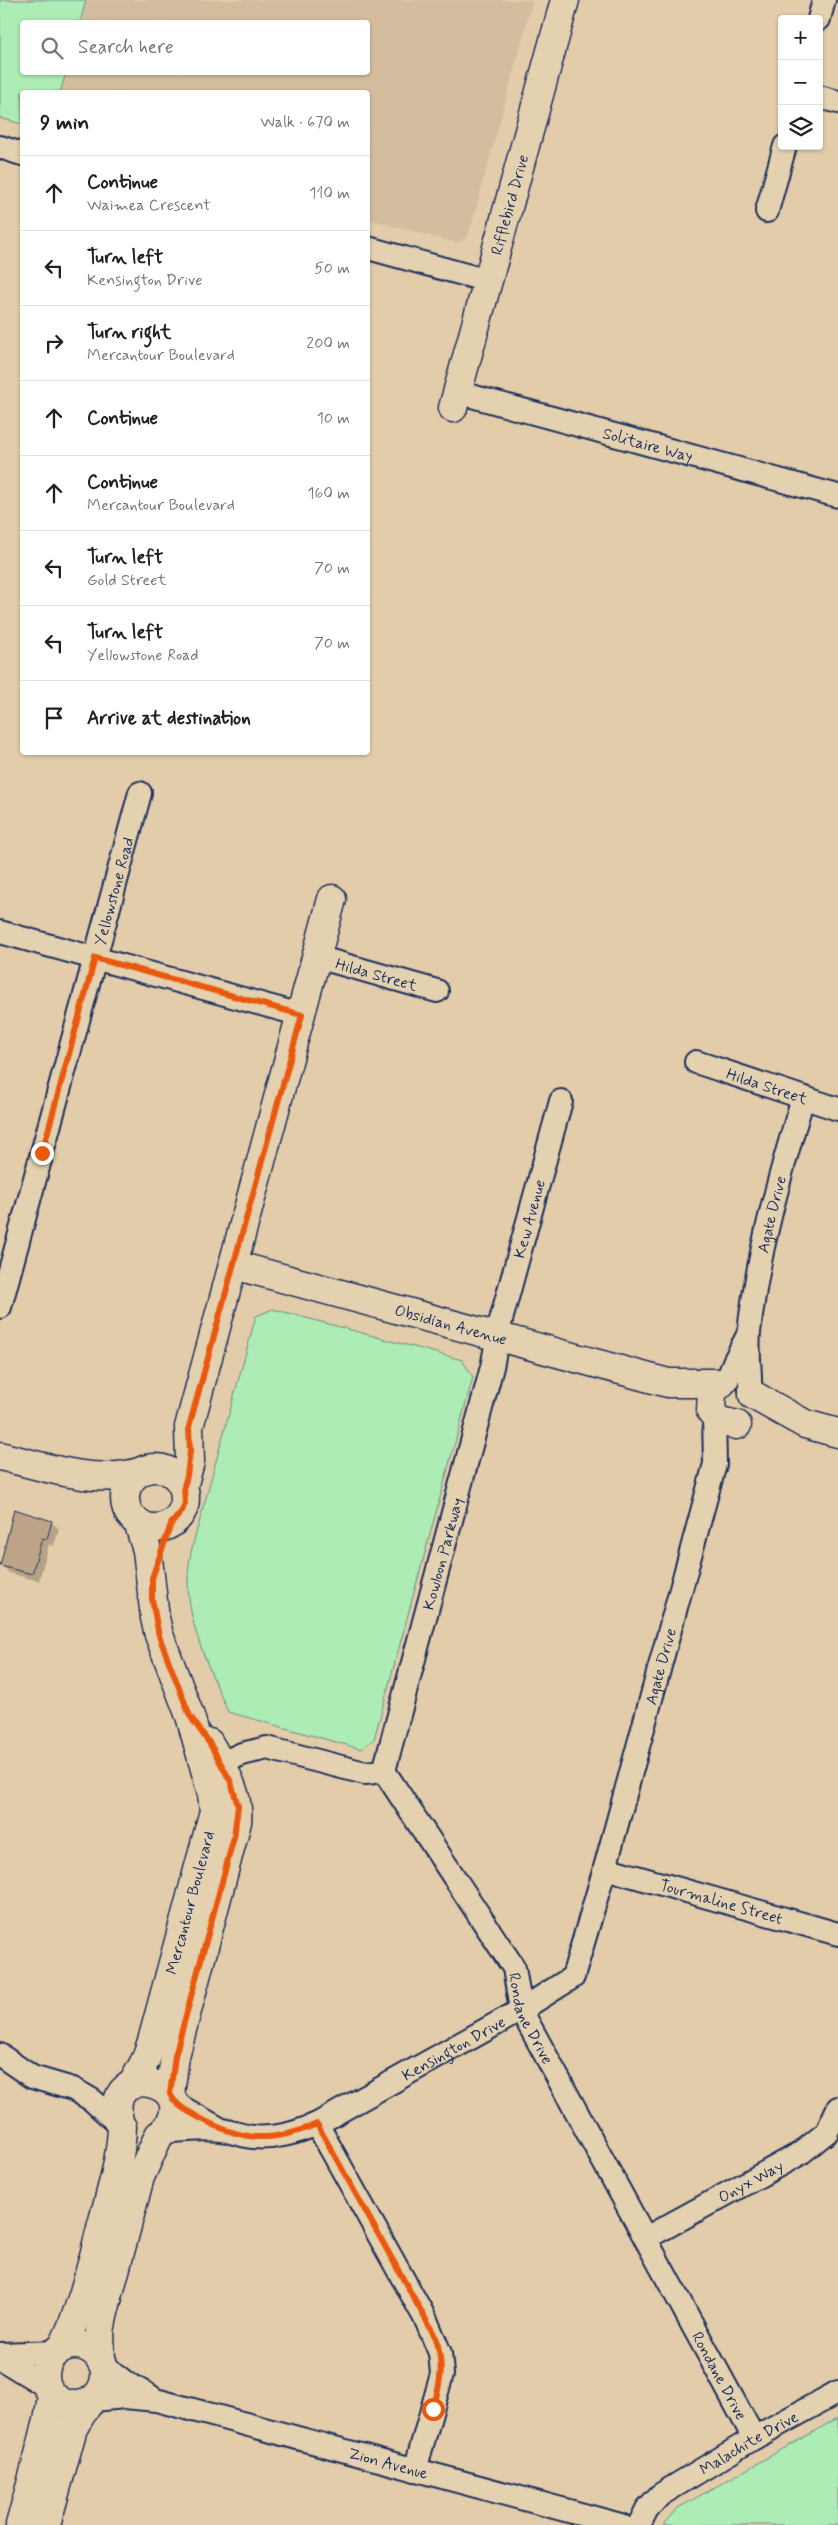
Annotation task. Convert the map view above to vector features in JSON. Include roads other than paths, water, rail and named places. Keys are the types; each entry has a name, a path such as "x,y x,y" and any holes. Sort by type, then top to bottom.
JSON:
{"street":[{"name":"Rifflebird Drive","path":"455,400 565,0"},
{"path":"820,15 824,0"},
{"path":"823,98 838,102"},
{"path":"0,147 20,153"},
{"path":"767,211 784,150"},
{"path":"370,249 488,281"},
{"name":"Solitaire Way","path":"455,400 838,496"},
{"name":"Yellowstone Road","path":"0,1307 140,793"},
{"path":"70,1474 154,1528 171,1524 182,1511 185,1503 184,1486 190,1462 189,1427 332,899"},
{"path":"0,932 302,1015"},
{"name":"Hilda Street","path":"317,957 436,990"},
{"name":"Hilda Street","path":"696,1062 838,1109"},
{"name":"Agate Drive","path":"738,1387 734,1362 749,1334 766,1230 803,1098"},
{"name":"Kew Avenue","path":"498,1336 504,1307 561,1101"},
{"name":"Obsidian Avenue","path":"234,1265 668,1383 738,1387 805,1424"},
{"name":"Kowloon Parkway","path":"384,1771 498,1336"},
{"name":"Obsidian Avenue","path":"668,1383 726,1418 805,1424 838,1433"},
{"path":"738,1387 754,1401 751,1414 726,1418 712,1392 738,1387"},
{"name":"Agate Drive","path":"605,1868 726,1418"},
{"path":"133,1516 126,1492 129,1484 144,1470 166,1456 189,1427"},
{"path":"0,1456 70,1474 118,1476 144,1470 165,1469 173,1473 184,1486"},
{"name":"Mercantour Boulevard","path":"133,1516 147,1550 152,1578 152,1599 159,1636 190,1716 213,1767 234,1794 238,1806 237,1822 179,2041 171,2097"},
{"name":"Mercantour Boulevard","path":"152,1578 171,1524"},
{"path":"213,1767 249,1752 274,1748 365,1772 384,1771"},
{"name":"Mercantour Boulevard","path":"130,2086 145,2061 152,2041 214,1816 212,1794 213,1767"},
{"name":"Rondane Drive","path":"384,1771 514,1968 521,2010 754,2438"},
{"name":"Tourmaline Street","path":"605,1868 838,1934"},
{"name":"Kensington Drive","path":"161,2134 202,2129 223,2130 252,2137 267,2138 296,2133 317,2124 521,2010 573,1977 605,1868"},
{"path":"0,2055 32,2077 73,2089 92,2100 135,2137 152,2138 161,2134"},
{"path":"46,2525 73,2428 90,2401 104,2384 100,2331 140,2177 161,2134 173,2117 171,2097 163,2087 150,2082 130,2086 73,2089"},
{"path":"20,2525 48,2421 49,2391 46,2367 59,2350 74,2324 86,2285 121,2151 118,2102 130,2086"},
{"name":"Kensington Drive","path":"171,2097 183,2108 223,2130"},
{"name":"Onyx Way","path":"646,2238 801,2152 827,2132 838,2108"},
{"path":"317,2124 426,2320 440,2353 441,2381 415,2470"},
{"path":"0,2354 59,2350 79,2346 88,2348 102,2363"},
{"path":"0,2358 69,2405 90,2401"},
{"name":"Zion Avenue","path":"102,2363 126,2383 156,2400"},
{"name":"Malachite Drive","path":"639,2525 647,2509 660,2495 754,2438 838,2392"},
{"name":"Zion Avenue","path":"90,2401 125,2397 156,2400 621,2525"}]}
